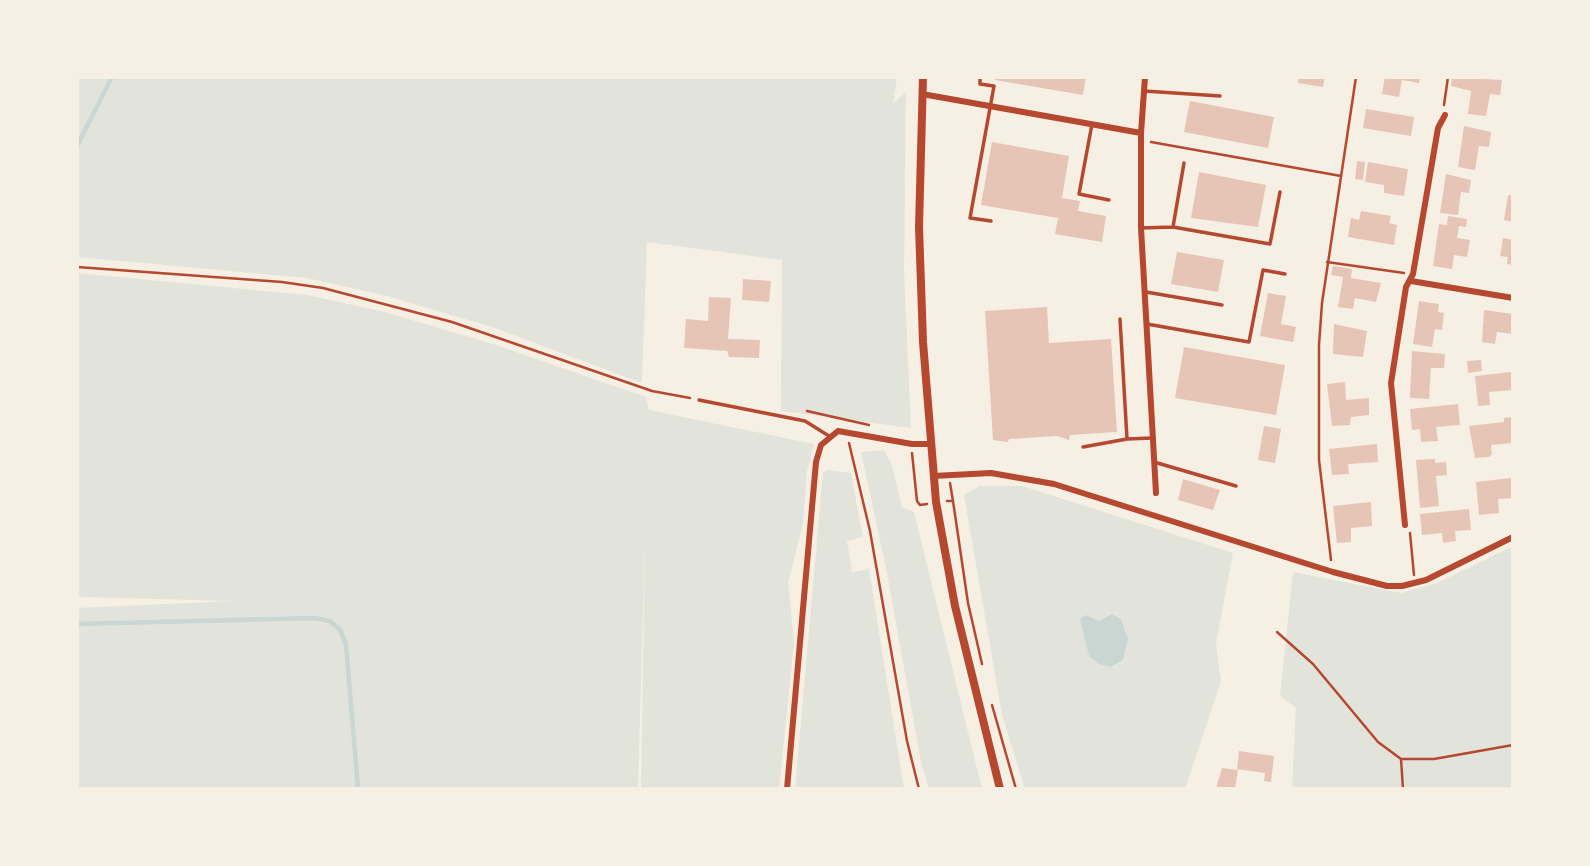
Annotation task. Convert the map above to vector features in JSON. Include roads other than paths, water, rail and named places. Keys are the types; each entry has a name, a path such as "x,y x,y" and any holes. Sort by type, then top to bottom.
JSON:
{"street":[{"path":"923,77 919,227 933,477 955,606 1000,789"},
{"path":"1145,77 1141,137 1141,228 1156,493"},
{"path":"922,94 1092,124 1141,137"},
{"path":"1405,526 1391,383 1406,287 1412,278 1438,128 1445,115"},
{"path":"1412,278 1513,298"},
{"path":"787,789 817,462 821,445 829,436 847,431 912,444 930,444"},
{"path":"933,477 1019,476 1054,484 1333,572 1387,586 1415,584 1513,537"}],"lane":[{"path":"981,77 979,83 994,86 970,218 991,221"},
{"path":"1144,91 1220,96"},
{"path":"1092,124 1079,194 1110,200"},
{"path":"1173,227 1184,163"},
{"path":"1141,228 1173,227 1270,244 1280,192"},
{"path":"1145,324 1249,342 1263,270 1285,274"},
{"path":"1144,292 1222,305"},
{"path":"1120,319 1127,439"},
{"path":"699,400 805,421 829,436"},
{"path":"1083,447 1127,439 1153,438"},
{"path":"1154,462 1236,486"}],"waterway":[{"path":"77,146 112,77"},
{"path":"77,624 315,618 330,621 340,630 346,644 358,789"}]}
